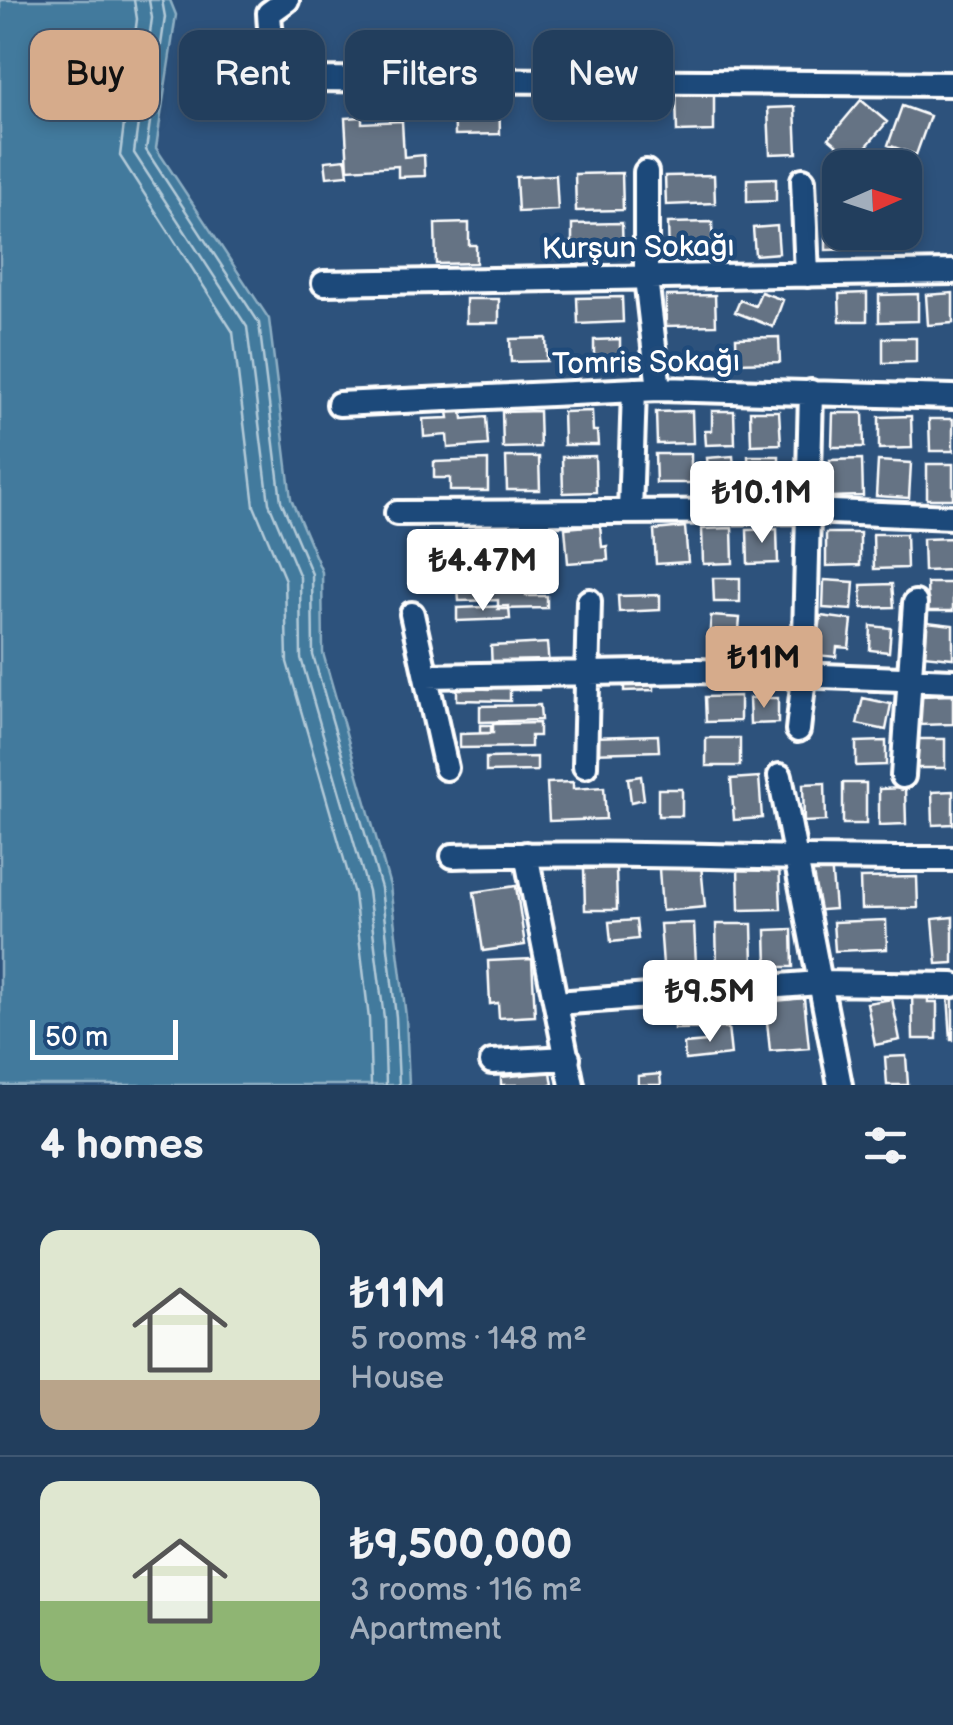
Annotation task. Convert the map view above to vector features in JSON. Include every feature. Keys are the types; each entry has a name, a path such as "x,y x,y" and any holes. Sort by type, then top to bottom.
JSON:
{"street":[{"path":"287,0 269,13 270,44 280,61 307,79 953,84"},
{"path":"646,172 646,278 659,390"},
{"path":"803,180 807,274"},
{"name":"Kurşun Sokağı","path":"324,283 953,272"},
{"path":"630,512 634,390"},
{"name":"Tomris Sokağı","path":"339,404 634,390 953,398"},
{"path":"798,730 804,676 811,392"},
{"path":"397,513 808,511 953,518"},
{"path":"585,766 589,601"},
{"path":"903,776 915,603"},
{"path":"412,614 446,768"},
{"path":"427,676 696,671 953,681"},
{"path":"780,776 840,1085"},
{"path":"526,854 572,1085"},
{"path":"453,856 953,860"},
{"path":"557,1003 819,983 953,984"},
{"path":"492,1062 568,1058"}],"water":[{"path":"0,0 170,0 176,15 156,148 269,319 291,499 322,572 323,653 390,886 406,1017 409,1085 0,1085"}],"building":[{"path":"676,93 714,93 714,131 677,132"},
{"path":"861,100 887,122 863,150 843,150 829,138"},
{"path":"902,106 930,116 918,150 888,145"},
{"path":"795,107 797,153 770,154 768,108"},
{"path":"345,120 402,121 404,157 424,155 425,176 398,177 398,166 348,169"},
{"path":"455,120 500,120 500,134 455,135"},
{"path":"346,159 348,175 327,177 325,161"},
{"path":"622,173 623,210 576,211 575,174"},
{"path":"556,175 558,210 518,212 516,177"},
{"path":"714,175 715,203 666,205 665,176"},
{"path":"776,178 776,201 747,202 747,179"},
{"path":"712,222 713,259 684,260 684,255 669,255 668,223"},
{"path":"469,223 469,245 476,245 476,263 436,264 435,224"},
{"path":"622,223 623,255 572,256 572,224"},
{"path":"777,226 779,253 755,255 753,228"},
{"path":"761,292 783,300 773,327 735,312 740,300 755,306"},
{"path":"867,293 867,321 840,321 839,294"},
{"path":"953,293 953,323 928,325 926,295"},
{"path":"918,294 918,321 879,322 879,295"},
{"path":"715,295 716,325 666,326 666,296"},
{"path":"622,297 623,322 578,324 577,298"},
{"path":"466,299 499,299 499,323 466,323"},
{"path":"779,337 780,362 737,363 736,338"},
{"path":"546,338 547,361 511,362 510,339"},
{"path":"883,338 916,338 916,362 883,363"},
{"path":"620,339 620,363 594,363 594,340"},
{"path":"462,411 463,419 486,417 488,445 448,448 447,435 424,437 423,419 449,418 448,412"},
{"path":"539,411 540,447 503,448 502,412"},
{"path":"592,411 598,445 564,445 563,412"},
{"path":"692,411 693,443 657,444 656,412"},
{"path":"712,411 734,411 735,444 706,445 705,431 712,431"},
{"path":"750,411 779,411 781,444 751,445"},
{"path":"833,413 863,413 864,447 832,447"},
{"path":"911,416 912,448 879,449 879,417"},
{"path":"929,419 953,419 953,451 930,451"},
{"path":"655,454 691,454 691,483 656,483"},
{"path":"595,456 596,492 563,493 562,457"},
{"path":"733,456 736,489 710,491 707,458"},
{"path":"748,456 779,456 779,493 749,494"},
{"path":"506,457 539,457 540,490 507,490"},
{"path":"862,459 863,496 830,497 830,460"},
{"path":"488,460 488,491 450,491 450,478 434,478 434,462"},
{"path":"878,461 911,463 909,498 876,496"},
{"path":"927,464 953,464 953,499 927,499"},
{"path":"600,525 608,560 568,563 565,528"},
{"path":"685,527 688,562 656,564 654,530"},
{"path":"732,528 733,563 703,564 702,529"},
{"path":"515,529 549,529 550,562 516,563"},
{"path":"777,529 778,563 748,564 747,530"},
{"path":"503,533 503,563 448,564 447,546 459,546 458,534"},
{"path":"826,533 860,533 860,565 826,566"},
{"path":"873,534 906,534 907,568 874,569"},
{"path":"953,538 953,570 924,571 923,539"},
{"path":"713,578 740,578 740,602 714,602"},
{"path":"824,580 854,582 852,610 823,608"},
{"path":"927,583 953,583 953,611 928,611"},
{"path":"526,584 526,596 547,596 547,608 498,609 498,600 459,601 458,585"},
{"path":"892,584 894,607 862,608 861,585"},
{"path":"660,595 660,610 619,612 618,596"},
{"path":"509,606 510,619 457,621 457,608"},
{"path":"711,616 740,618 738,642 709,640"},
{"path":"821,616 852,620 849,648 837,647 836,657 816,655"},
{"path":"927,622 953,625 953,658 923,655"},
{"path":"871,626 891,628 889,652 870,650"},
{"path":"547,643 549,666 492,670 491,646"},
{"path":"492,677 539,677 539,690 510,690 510,701 457,700 457,688 492,689"},
{"path":"624,677 654,677 654,690 624,691"},
{"path":"953,695 953,724 919,725 919,696"},
{"path":"740,696 740,721 706,722 705,697"},
{"path":"749,698 778,698 778,723 750,724"},
{"path":"863,698 891,704 886,730 857,724"},
{"path":"540,705 541,720 480,722 480,706"},
{"path":"539,723 539,736 531,736 531,747 460,748 460,734 493,733 493,724"},
{"path":"480,725 491,725 491,733 480,733"},
{"path":"658,735 659,751 591,753 591,737"},
{"path":"706,738 740,738 740,766 706,766"},
{"path":"914,739 945,739 945,768 915,768"},
{"path":"886,741 886,765 856,766 856,742"},
{"path":"537,757 537,771 486,772 486,758"},
{"path":"641,776 644,799 631,802 628,778"},
{"path":"759,777 762,818 734,820 731,779"},
{"path":"573,782 573,789 604,787 606,819 549,821 547,783"},
{"path":"825,783 826,821 804,822 803,784"},
{"path":"843,783 866,783 866,824 843,824"},
{"path":"905,788 906,824 879,825 879,789"},
{"path":"658,789 682,789 682,816 658,816"},
{"path":"953,791 953,824 933,825 932,792"},
{"path":"831,863 835,909 809,911 805,865"},
{"path":"779,864 781,909 739,910 738,866"},
{"path":"701,865 705,907 662,911 659,869"},
{"path":"616,868 617,910 585,910 584,869"},
{"path":"917,877 918,908 861,909 860,878"},
{"path":"516,886 525,945 483,951 474,892"},
{"path":"953,917 953,963 937,964 933,919"},
{"path":"636,920 638,939 611,942 609,922"},
{"path":"886,920 887,949 835,951 833,922"},
{"path":"694,923 696,964 663,965 660,924"},
{"path":"716,924 752,924 753,965 717,966"},
{"path":"792,929 793,967 767,967 766,930"},
{"path":"532,959 535,1016 499,1018 498,1003 490,1004 488,961"},
{"path":"912,993 928,993 928,1002 937,1002 937,1039 913,1039"},
{"path":"948,994 953,994 953,1040 951,1040"},
{"path":"804,998 809,1048 770,1051 765,1002"},
{"path":"892,999 900,1040 875,1045 867,1003"},
{"path":"724,1002 725,1028 674,1029 674,1004"},
{"path":"728,1027 731,1055 685,1060 684,1044 706,1042 705,1029"},
{"path":"906,1056 908,1085 887,1085 885,1057"},
{"path":"551,1072 553,1085 501,1085 501,1077"},
{"path":"660,1074 661,1085 638,1085 638,1076"}]}
